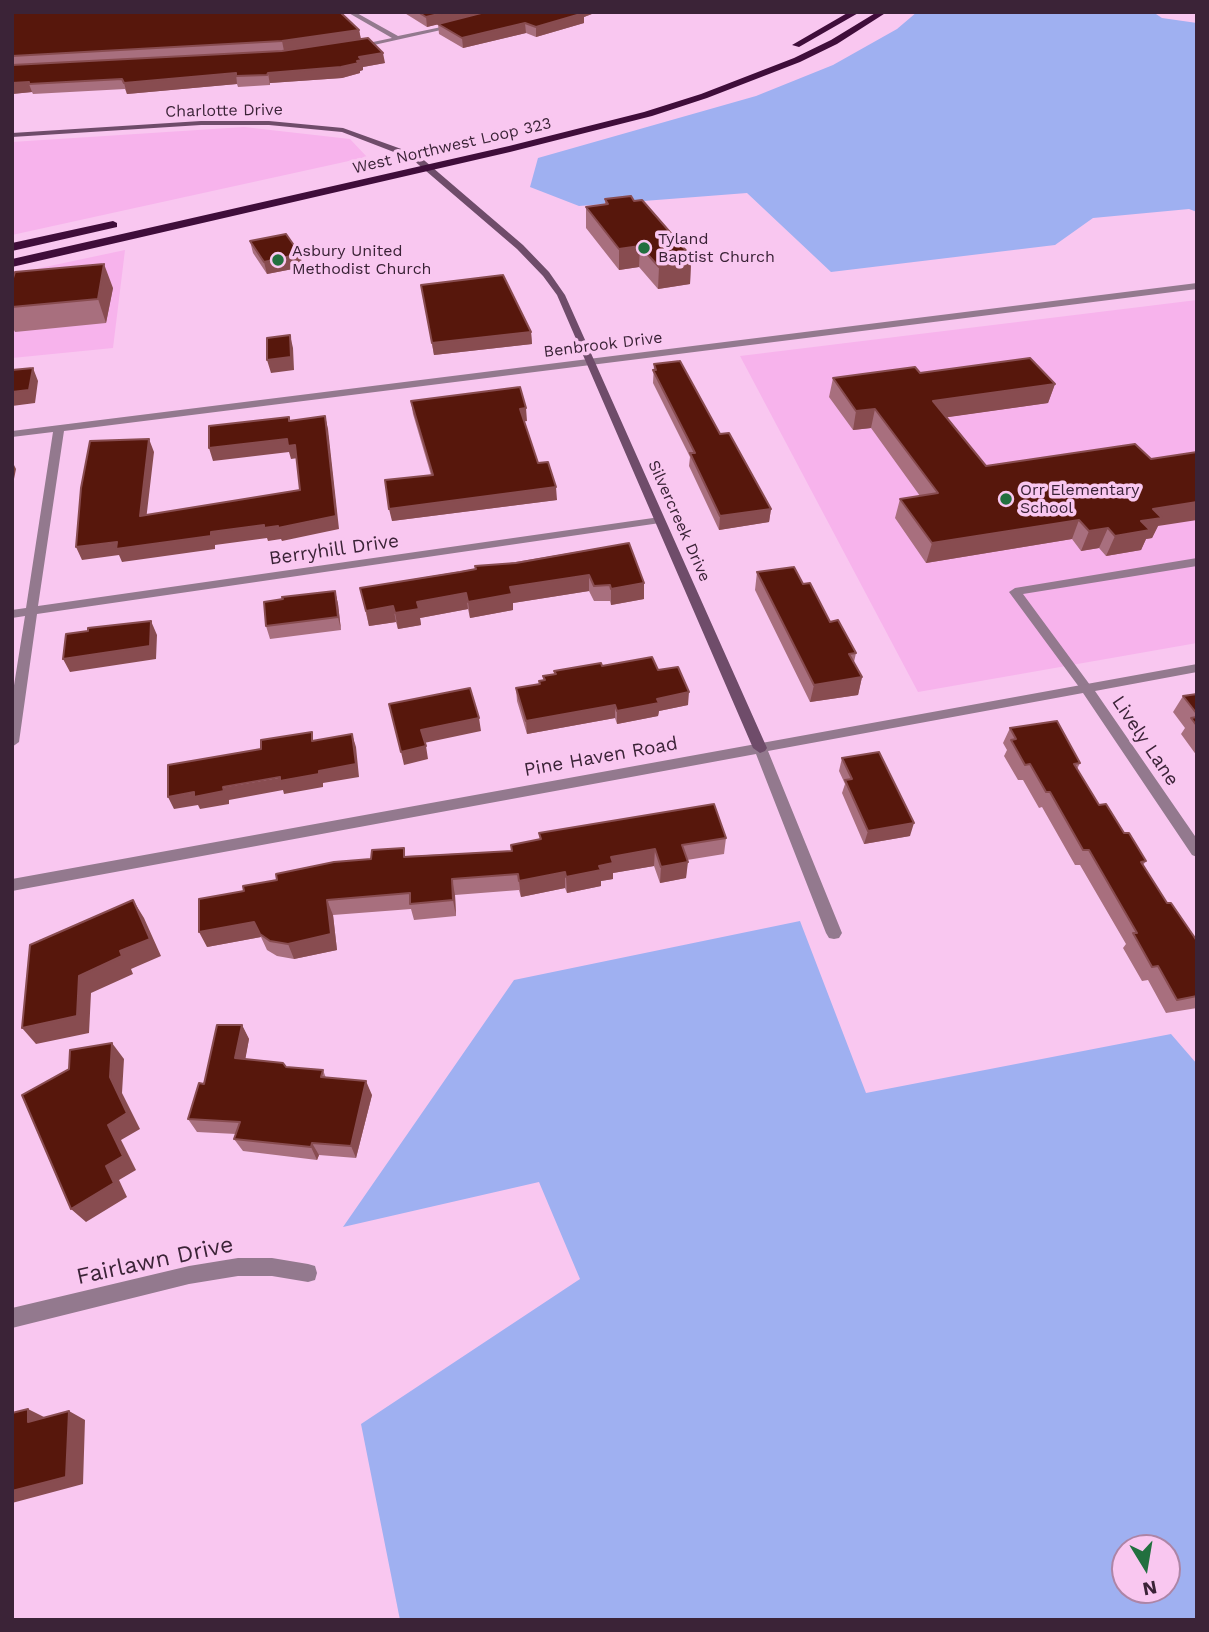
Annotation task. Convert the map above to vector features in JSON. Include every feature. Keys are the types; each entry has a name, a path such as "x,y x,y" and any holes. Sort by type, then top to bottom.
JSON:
{"highway":[{"path":"788,49 856,12"},
{"name":"West Northwest Loop 323","path":"12,263 424,160 585,131 704,96 797,60 845,37 883,12"},
{"name":"West Northwest Loop 323","path":"519,134 624,108"},
{"name":"West Northwest Loop 323","path":"389,163 424,160"},
{"path":"12,247 120,223"}],"street":[{"path":"350,12 399,39"},
{"path":"342,48 462,25"},
{"name":"Charlotte Drive","path":"12,135 201,123 269,123 343,130 424,160"},
{"name":"Silvercreek Drive","path":"424,160 520,247 546,274 561,295 760,748 834,933"},
{"name":"Benbrook Drive","path":"12,434 1197,286"},
{"path":"12,742 59,428"},
{"name":"Berryhill Drive","path":"12,614 660,520"},
{"name":"Lively Lane","path":"1197,562 1015,592 1086,688 1197,851"},
{"name":"Pine Haven Road","path":"12,885 1197,668"},
{"name":"Fairlawn Drive","path":"12,1318 201,1273 250,1267 272,1267 308,1273"}],"shaded area":[{"path":"917,12 1153,12 1162,18 1197,23 1197,212 1189,209 1093,218 1055,245 831,272 747,193 579,206 530,187 538,158 756,96 833,65 897,29"},
{"path":"244,127 350,139 367,157 12,235 12,142"},
{"path":"125,250 113,348 12,358 12,274"},
{"name":"Orr Elementary School","path":"1197,300 1197,643 918,692 740,356"},
{"path":"800,921 866,1093 1171,1034 1197,1064 1197,1620 400,1620 361,1424 580,1279 539,1182 343,1227 514,980"}],"building":[{"path":"12,12 340,12 359,30 282,41 12,56"},
{"path":"418,12 447,12 426,17"},
{"path":"485,12 584,13 536,27 525,23 462,38 438,24"},
{"path":"368,38 383,53 359,57 362,60 357,61 359,63 341,67 267,75 236,76 236,73 124,83 122,79 12,83 12,65 282,51"},
{"path":"631,196 634,201 642,200 689,254 685,255 691,262 659,267 640,246 619,249 586,207 608,204 605,199"},
{"path":"286,234 300,254 264,262 250,241"},
{"path":"104,264 98,299 12,307 12,281 15,272"},
{"path":"503,275 531,332 432,343 421,285"},
{"path":"290,335 291,357 267,360 267,338"},
{"path":"1030,358 1055,384 933,401 986,466 1135,444 1151,459 1197,452 1197,502 1153,509 1162,518 1141,521 1150,530 1115,536 1108,528 1089,531 1079,520 932,543 900,499 938,493 875,409 856,411 833,378 915,367 920,373"},
{"path":"680,361 720,434 729,433 771,509 720,516 690,453 695,453 653,370 656,370 654,364"},
{"path":"33,368 29,390 12,392 12,370"},
{"path":"520,387 526,408 520,409 538,463 548,462 556,487 389,509 385,480 433,475 411,401"},
{"path":"325,416 336,516 278,528 264,528 264,525 211,532 211,536 116,549 117,542 76,547 81,488 90,441 149,439 140,516 300,490 295,445 288,446 287,439 209,448 209,426"},
{"path":"629,543 644,583 611,589 610,585 594,586 589,575 510,587 512,594 468,602 466,593 417,602 419,609 395,613 393,606 366,611 360,588 476,569 475,566 516,563"},
{"path":"794,567 803,584 810,583 830,622 838,620 856,653 849,654 862,677 814,685 757,572"},
{"path":"335,591 338,617 266,626 264,602 283,599 282,597"},
{"path":"151,621 150,646 63,659 66,634 88,631 88,628"},
{"path":"652,657 658,670 678,667 689,692 657,699 659,703 617,711 615,705 526,721 516,688 540,684 539,681 545,680 543,676 556,674 554,671"},
{"path":"470,688 479,718 421,730 426,746 401,752 389,704"},
{"path":"1197,694 1197,714 1183,696"},
{"path":"1057,721 1080,763 1074,764 1099,805 1106,804 1124,833 1129,833 1146,861 1141,862 1167,903 1171,903 1197,941 1197,996 1177,1000 1158,966 1152,967 1133,933 1137,933 1089,850 1083,850 1050,792 1046,792 1030,764 1025,765 1011,740 1016,739 1010,728"},
{"path":"312,732 312,741 352,734 356,764 280,781 280,777 223,787 224,791 194,797 194,792 168,797 168,765 261,749 261,740"},
{"path":"879,752 914,823 868,831 845,780 852,779 842,758"},
{"path":"714,804 726,838 682,845 688,862 661,867 655,849 611,857 613,863 599,866 601,870 566,877 565,872 519,881 518,874 452,879 453,900 410,904 410,893 327,900 331,934 288,944 270,941 260,934 254,922 199,932 199,899 244,891 243,886 277,880 276,874 334,862 371,859 372,850 404,848 404,857 512,851 511,845 541,839 539,833"},
{"path":"133,900 150,939 120,951 122,956 79,976 77,1016 22,1028 30,945"},
{"path":"217,1025 242,1025 235,1058 323,1070 321,1077 366,1081 351,1146 312,1143 311,1147 234,1139 240,1122 188,1119 199,1083 204,1084"},
{"path":"112,1043 110,1077 127,1113 108,1125 123,1156 106,1166 114,1183 71,1209 22,1095 69,1069 70,1050"},
{"path":"28,1409 28,1422 69,1411 66,1477 12,1491 12,1413"}],"place":[{"name":"Tyland Baptist Church","path":"644,248"},
{"name":"Asbury United Methodist Church","path":"278,260"},
{"name":"Orr Elementary School","path":"1006,499"}]}
